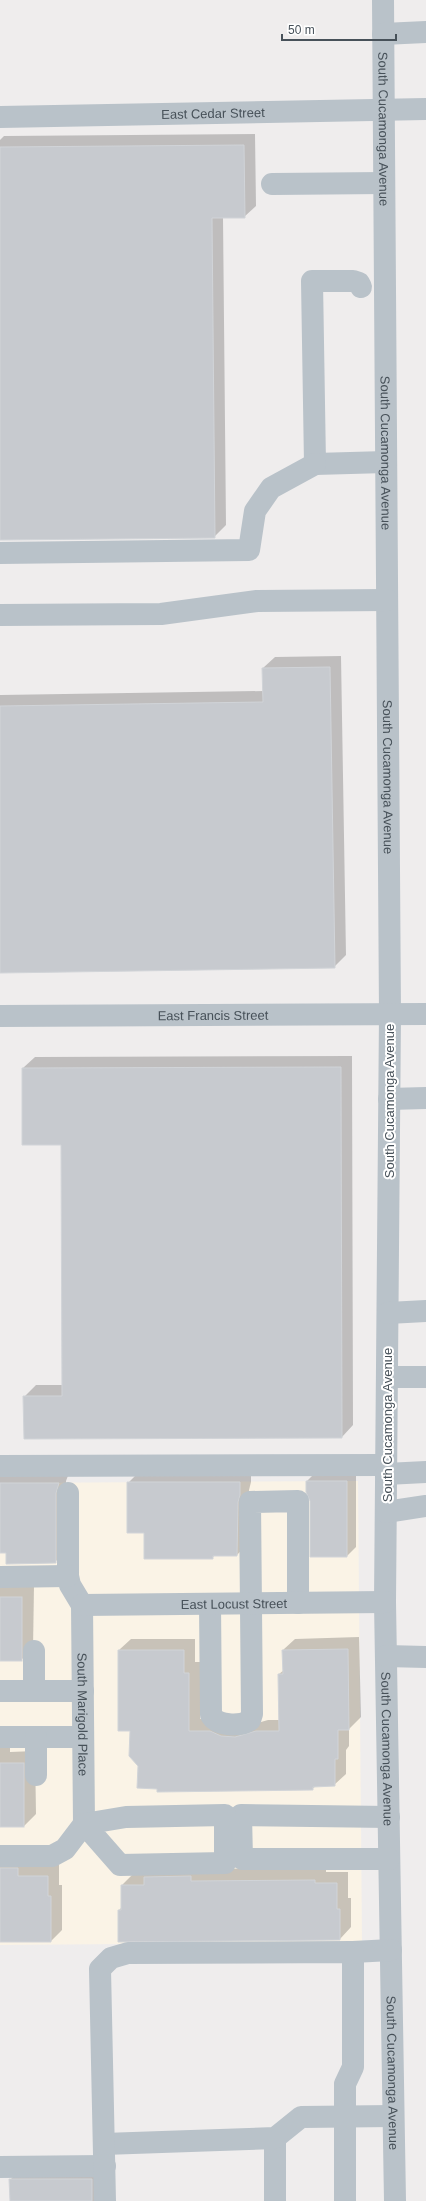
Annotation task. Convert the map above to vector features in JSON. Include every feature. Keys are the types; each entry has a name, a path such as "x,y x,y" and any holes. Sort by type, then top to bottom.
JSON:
{"street":[{"name":"South Cucamonga Avenue","path":"383,0 390,1014 385,1602 395,2201"},
{"path":"383,34 426,32"},
{"name":"East Cedar Street","path":"0,117 426,108"},
{"path":"272,184 384,183"},
{"path":"315,464 312,288 354,294 359,291 361,287 385,287"},
{"path":"0,554 249,550 255,510 271,488 315,464 386,462"},
{"path":"0,615 161,614 257,601 387,600"},
{"name":"East Francis Street","path":"0,1016 426,1014"},
{"path":"389,1099 426,1098"},
{"path":"388,1313 426,1311"},
{"path":"387,1377 426,1377"},
{"path":"0,1466 386,1469 426,1472"},
{"path":"68,1493 68,1576 70,1585 82,1606"},
{"path":"210,1604 211,1715 218,1723 245,1723 250,1720 252,1714 250,1502 298,1501 298,1603"},
{"path":"386,1512 426,1506"},
{"path":"0,1577 68,1576"},
{"name":"East Locust Street","path":"82,1606 385,1602"},
{"name":"South Marigold Place","path":"82,1606 84,1824"},
{"path":"34,1651 34,1691"},
{"path":"386,1656 426,1657"},
{"path":"0,1691 83,1691"},
{"path":"0,1737 83,1737"},
{"path":"36,1737 36,1775"},
{"path":"0,1856 52,1856 65,1849 84,1824 126,1817 225,1815 225,1863 120,1865 84,1824"},
{"path":"389,1817 241,1815 242,1860 389,1859"},
{"path":"106,2201 100,1969 111,1958 128,1953 353,1952 391,1950"},
{"path":"345,2201 345,2084 354,2067 353,1952"},
{"path":"104,2144 275,2138 301,2117 393,2116"},
{"path":"275,2138 275,2201"},
{"path":"0,2168 105,2166"}],"shaded area":[{"path":"358,1481 362,1942 0,1945 0,1483"}],"building":[{"path":"244,145 245,218 212,218 215,538 0,540 0,147"},
{"path":"330,667 335,968 0,973 0,706 263,702 262,668"},
{"path":"341,1067 342,1438 24,1439 23,1396 62,1396 61,1145 22,1145 22,1068"},
{"path":"306,1481 347,1481 347,1557 310,1557 310,1501 306,1492"},
{"path":"127,1482 240,1482 237,1556 213,1556 213,1559 144,1559 144,1533 127,1533"},
{"path":"0,1483 59,1483 56,1493 56,1563 6,1564 6,1553 0,1553"},
{"path":"0,1597 22,1597 22,1661 0,1661"},
{"path":"348,1649 349,1730 338,1730 338,1759 335,1759 335,1786 313,1787 313,1790 157,1792 157,1789 137,1788 138,1766 129,1756 130,1731 118,1731 118,1650 184,1650 184,1673 189,1673 189,1731 210,1731 221,1736 235,1737 256,1731 279,1731 278,1674 283,1674 282,1650"},
{"path":"0,1763 24,1763 24,1827 0,1827"},
{"path":"0,1868 18,1868 18,1876 48,1876 48,1896 51,1896 51,1942 0,1942"},
{"path":"191,1876 191,1881 315,1880 315,1883 337,1883 337,1909 340,1909 340,1940 118,1942 118,1910 121,1910 121,1885 144,1885 144,1877"},
{"path":"9,2179 92,2179 92,2201 10,2201"}]}
